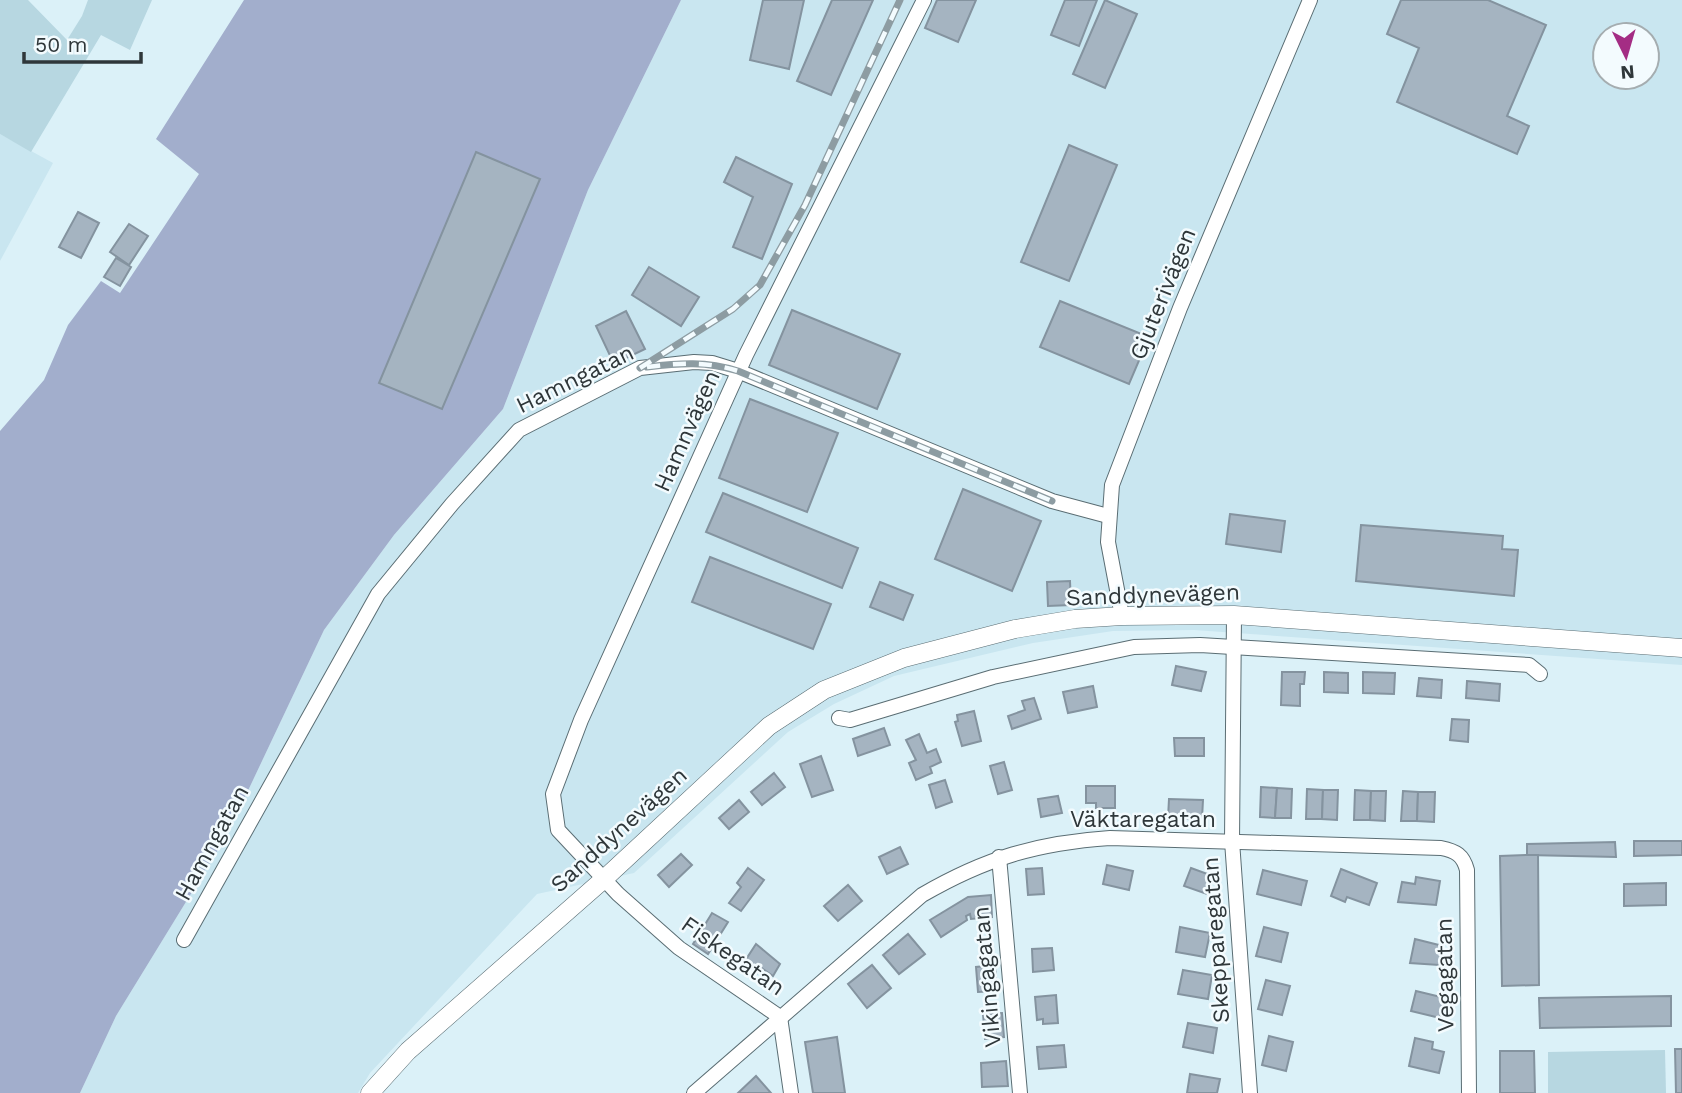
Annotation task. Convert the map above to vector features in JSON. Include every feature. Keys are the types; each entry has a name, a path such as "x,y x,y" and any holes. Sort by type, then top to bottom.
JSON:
{"street":[{"name":"Hamnvägen","path":"604,879 558,830 553,794 558,775 738,371 924,0"},
{"name":"Gjuterivägen","path":"1122,616 1108,542 1112,485 1181,309 1310,0"},
{"name":"Hamngatan","path":"184,940 378,594 452,504 519,430 640,368 694,362 712,363 738,371 1052,501 1108,516"},
{"name":"Sanddynevägen","path":"370,1093 408,1051 604,879 769,726 824,690 904,658 968,639 1075,619 1122,616 1234,615 1682,648"},
{"name":"Skepparegatan","path":"1234,615 1232,841 1250,1093"},
{"path":"839,718 850,720 993,677 1100,652 1167,645 1529,666 1540,674"},
{"name":"Väktaregatan","path":"694,1093 922,895 961,873 999,857 1059,841 1110,838 1441,848 1454,850 1464,858"},
{"name":"Vikingagatan","path":"999,857 1020,1093"},
{"name":"Vegagatan","path":"1464,858 1469,1093"},
{"name":"Fiskegatan","path":"604,879 679,948 780,1017 791,1093"}],"shaded area":[{"path":"0,0 28,0 67,40 82,16 88,0 152,0 130,50 101,35 31,152 0,134"},
{"path":"244,0 681,0 588,190 503,409 394,535 324,630 227,835 116,1016 80,1093 0,1093 0,431 44,380 68,325 101,281 120,293 199,174 156,139"},
{"path":"681,0 1682,0 1682,665 1194,630 1113,631 1033,643 894,676 834,704 788,732 634,873 537,894 370,1073 358,1093 80,1093 116,1016 227,835 324,630 394,535 503,409 588,190"},
{"path":"0,134 53,163 0,261"},
{"path":"1665,1050 1666,1093 1548,1093 1548,1052"}],"building":[{"path":"763,0 804,0 789,69 750,60"},
{"path":"832,0 873,0 831,95 797,81"},
{"path":"937,0 976,0 958,42 925,28"},
{"path":"1065,0 1097,0 1079,46 1051,35"},
{"path":"1105,0 1137,14 1105,88 1073,74"},
{"path":"1401,0 1488,0 1546,25 1507,116 1529,126 1517,154 1397,102 1419,48 1387,34"},
{"path":"1069,145 1117,165 1069,281 1021,262"},
{"path":"476,152 540,179 442,409 379,383"},
{"path":"736,157 792,184 762,259 733,247 753,197 724,182"},
{"path":"78,212 99,223 81,258 59,247"},
{"path":"129,224 148,236 129,265 110,252"},
{"path":"116,258 131,267 120,286 104,277"},
{"path":"649,267 699,297 681,326 632,295"},
{"path":"1060,301 1149,337 1129,384 1040,347"},
{"path":"792,310 900,354 877,409 769,365"},
{"path":"626,311 645,349 614,364 596,326"},
{"path":"750,399 838,433 807,512 719,478"},
{"path":"963,489 1041,521 1012,591 935,559"},
{"path":"723,493 858,548 842,588 706,532"},
{"path":"1230,514 1285,521 1281,552 1226,544"},
{"path":"1361,525 1503,536 1502,549 1518,550 1514,596 1356,581"},
{"path":"710,557 831,604 813,649 692,602"},
{"path":"1070,581 1071,605 1048,606 1047,582"},
{"path":"880,582 913,595 903,620 870,607"},
{"path":"1176,666 1206,672 1201,691 1172,685"},
{"path":"1282,672 1305,672 1304,684 1300,684 1300,706 1281,705"},
{"path":"1324,672 1348,673 1348,693 1324,692"},
{"path":"1363,672 1395,673 1394,694 1363,693"},
{"path":"1419,678 1442,680 1441,698 1417,696"},
{"path":"1467,681 1500,684 1499,701 1466,698"},
{"path":"1093,686 1097,707 1068,713 1063,692"},
{"path":"1034,698 1041,719 1012,729 1008,716 1025,710 1022,701"},
{"path":"974,711 981,741 962,746 955,722 958,721 957,715"},
{"path":"1452,719 1469,720 1468,742 1450,740"},
{"path":"884,728 890,745 858,756 853,739"},
{"path":"919,734 927,753 936,749 941,762 930,767 932,773 916,780 909,763 916,760 906,740"},
{"path":"1174,738 1204,738 1204,756 1175,756"},
{"path":"821,756 833,790 812,797 800,764"},
{"path":"1004,762 1012,790 998,794 990,766"},
{"path":"774,773 785,787 762,805 751,792"},
{"path":"945,780 952,802 936,808 929,785"},
{"path":"1086,786 1115,786 1115,808 1096,808 1096,803 1086,803"},
{"path":"1261,787 1277,788 1275,818 1260,817"},
{"path":"1277,788 1292,789 1291,818 1275,818"},
{"path":"1307,789 1323,790 1322,819 1306,819"},
{"path":"1323,790 1338,790 1337,820 1322,819"},
{"path":"1355,790 1371,791 1370,820 1354,820"},
{"path":"1371,791 1386,791 1385,821 1370,820"},
{"path":"1403,791 1418,792 1417,821 1401,821"},
{"path":"1418,792 1435,792 1434,822 1417,821"},
{"path":"1058,796 1062,813 1041,817 1038,799"},
{"path":"1169,799 1203,800 1202,819 1168,818"},
{"path":"739,800 749,812 729,829 719,818"},
{"path":"1634,841 1682,841 1682,855 1634,856"},
{"path":"1615,842 1616,857 1527,855 1527,844"},
{"path":"900,847 908,864 887,874 879,857"},
{"path":"681,854 692,865 669,887 658,875"},
{"path":"1538,855 1539,985 1502,986 1500,856"},
{"path":"1107,865 1133,871 1129,890 1103,884"},
{"path":"748,868 764,880 741,911 729,903 741,887 737,883"},
{"path":"1042,868 1044,894 1028,895 1026,869"},
{"path":"1191,868 1213,876 1207,894 1184,886"},
{"path":"1341,869 1377,883 1369,905 1347,897 1345,902 1331,896"},
{"path":"1263,870 1307,881 1301,905 1257,894"},
{"path":"1416,877 1440,881 1436,905 1398,902 1402,882 1415,884"},
{"path":"1666,883 1666,905 1624,906 1624,884"},
{"path":"848,885 862,901 838,921 824,906"},
{"path":"991,895 992,917 971,919 970,914 966,916 967,920 941,937 930,920 968,897"},
{"path":"712,913 728,922 708,954 693,944"},
{"path":"1180,927 1210,933 1205,957 1176,952"},
{"path":"1264,927 1288,933 1281,962 1256,956"},
{"path":"908,934 925,954 899,974 883,955"},
{"path":"1415,939 1443,946 1439,965 1410,963"},
{"path":"756,944 780,964 773,976 760,967 757,973 743,964"},
{"path":"1052,948 1054,970 1033,972 1032,949"},
{"path":"872,965 891,988 867,1008 848,984"},
{"path":"995,965 997,991 978,992 976,967"},
{"path":"1183,970 1212,975 1208,999 1178,994"},
{"path":"1266,980 1290,986 1282,1015 1258,1009"},
{"path":"1416,991 1445,998 1440,1018 1411,1011"},
{"path":"1056,995 1058,1023 1043,1024 1043,1019 1037,1020 1035,997"},
{"path":"1671,996 1671,1026 1540,1028 1539,998"},
{"path":"1002,1013 1004,1037 985,1039 983,1014"},
{"path":"1188,1023 1217,1028 1213,1053 1183,1047"},
{"path":"1269,1036 1293,1042 1286,1071 1262,1065"},
{"path":"837,1037 845,1093 813,1093 805,1042"},
{"path":"1415,1038 1433,1042 1432,1049 1444,1052 1439,1073 1409,1066"},
{"path":"1064,1045 1066,1067 1039,1069 1037,1047"},
{"path":"1675,1049 1682,1049 1682,1093 1676,1093"},
{"path":"1500,1051 1534,1051 1535,1093 1500,1093"},
{"path":"1006,1061 1008,1086 982,1087 981,1063"},
{"path":"1190,1074 1220,1079 1217,1093 1187,1093"},
{"path":"756,1076 771,1093 738,1093"}],"railway":[{"path":"640,368 733,309 760,285 805,205 900,0"},
{"path":"647,367 693,364 738,371 1052,501"}]}
